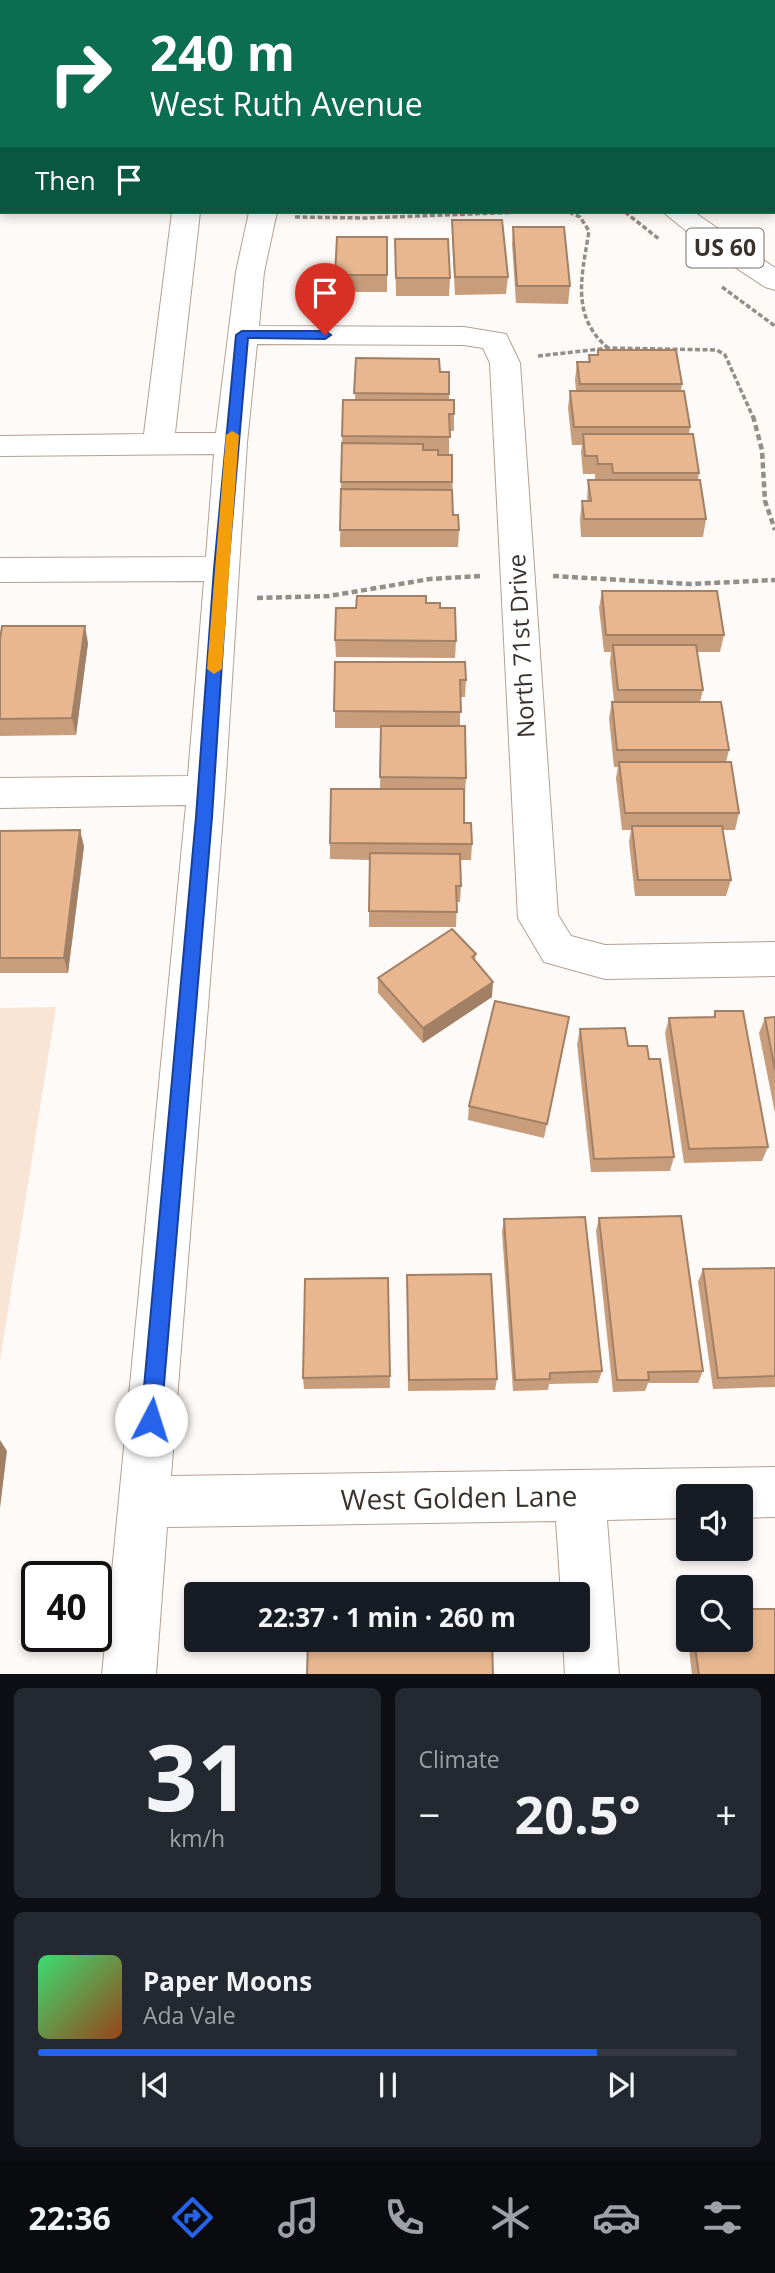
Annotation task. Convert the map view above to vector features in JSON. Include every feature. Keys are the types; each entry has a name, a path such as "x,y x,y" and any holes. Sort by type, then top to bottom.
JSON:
{"main road":[{"path":"158,444 186,214"},
{"path":"129,1674 206,790 232,443 242,335 255,237 262,214"},
{"name":"US 60","path":"680,214 775,281"},
{"path":"242,335 464,336 499,349"},
{"name":"North 71st Drive","path":"499,349 538,918 558,950 605,962 775,959"},
{"path":"0,446 232,443"},
{"path":"0,570 221,569"},
{"path":"0,793 206,790"},
{"name":"West Golden Lane","path":"144,1502 775,1492"},
{"path":"580,1496 592,1674"}],"path":[{"path":"262,214 366,218 470,214"},
{"path":"573,214 580,217 589,231 580,289 585,322 590,333 609,348"},
{"path":"499,349 705,348 726,355 737,387 756,423 762,450 765,501 775,530"}],"shaded area":[{"path":"56,1007 0,1361 0,1008"}],"building":[{"path":"452,220 502,220 508,277 455,277"},
{"path":"513,227 564,227 570,286 517,286"},
{"path":"337,237 387,237 387,275 335,275"},
{"path":"395,239 448,239 450,278 396,278"},
{"path":"598,350 676,350 682,384 580,384 577,362 590,362 589,355 598,355"},
{"path":"356,358 439,359 440,372 449,372 449,394 354,393"},
{"path":"570,391 684,391 690,427 574,427"},
{"path":"343,400 454,400 454,414 449,414 450,437 342,436"},
{"path":"583,434 693,434 699,473 613,473 612,464 598,464 597,456 585,456"},
{"path":"342,443 423,444 423,450 438,450 438,455 452,455 452,482 341,482"},
{"path":"588,480 700,480 706,519 584,519 582,501 591,501"},
{"path":"341,489 452,490 453,515 458,515 459,530 340,530"},
{"path":"602,591 717,591 724,635 606,635"},
{"path":"357,596 426,596 426,603 440,603 440,608 455,608 456,641 335,640 336,608 356,608"},
{"path":"2,626 85,626 72,718 0,719"},
{"path":"613,645 696,645 703,690 618,690"},
{"path":"335,662 465,662 466,680 460,680 461,712 334,711"},
{"path":"612,702 721,702 729,750 617,750"},
{"path":"381,726 465,726 466,778 380,777"},
{"path":"619,762 731,762 739,813 625,813"},
{"path":"331,789 464,789 464,823 471,823 472,844 330,843"},
{"path":"632,826 722,826 731,880 638,880"},
{"path":"80,830 64,958 0,958 0,831"},
{"path":"370,853 460,854 461,886 456,886 457,912 369,911"},
{"path":"452,929 476,954 472,957 493,982 423,1028 378,978"},
{"path":"495,1001 569,1017 547,1124 469,1106"},
{"path":"715,1011 743,1011 768,1147 689,1149 669,1018 715,1017"},
{"path":"775,1017 775,1070 765,1018"},
{"path":"625,1028 628,1046 647,1046 649,1059 660,1059 674,1157 594,1159 580,1029"},
{"path":"681,1216 703,1371 648,1372 649,1380 617,1380 599,1218"},
{"path":"585,1217 602,1371 550,1373 550,1379 515,1380 504,1219"},
{"path":"775,1268 775,1376 718,1378 703,1269"},
{"path":"491,1274 497,1379 409,1380 407,1275"},
{"path":"388,1278 390,1376 303,1378 305,1279"},
{"path":"753,1609 775,1609 775,1674 699,1674 696,1652 753,1652"},
{"path":"308,1652 492,1652 493,1674 307,1674"}],"slow traffic":[{"path":"214,669 232,435"}],"route":[{"path":"151,1420 204,817 221,569 242,335 325,335"}]}
